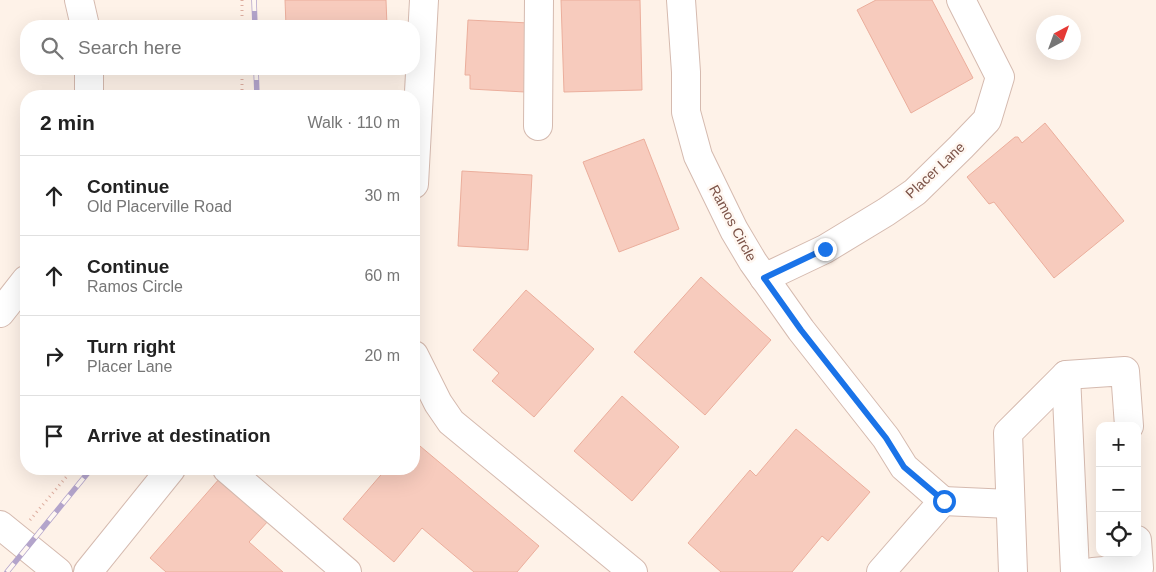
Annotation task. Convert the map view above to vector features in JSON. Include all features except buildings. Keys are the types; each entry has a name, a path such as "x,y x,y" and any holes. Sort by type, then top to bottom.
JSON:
{"street":[{"path":"79,0 84,20"},
{"path":"420,74 424,0"},
{"path":"538,126 540,0"},
{"name":"Ramos Circle","path":"680,0 686,72 686,112 698,156 734,230 764,278 801,330 886,438 904,467 944,501"},
{"name":"Placer Lane","path":"764,278 825,249 915,192 987,120 1000,77 961,0"},
{"path":"89,75 89,90"},
{"path":"419,90 420,75"},
{"path":"0,313 20,288"},
{"path":"420,367 438,403 451,422 633,572"},
{"path":"1013,572 1008,433 1066,375 1125,371 1129,422"},
{"path":"1066,375 1075,572"},
{"path":"88,572 166,475"},
{"path":"234,475 347,572"},
{"path":"881,572 944,501 1010,504"},
{"path":"8,532 58,572"},
{"path":"1093,572 1145,570 1141,555"}],"path":[{"path":"242,0 242,20"},
{"path":"242,75 242,90"},
{"path":"8,532 66,475"}],"railway":[{"path":"254,0 255,20"},
{"path":"256,75 257,90"},
{"path":"7,572 86,475"}],"route":[{"path":"825,249 764,278 801,330 886,438 904,467 944,501"}]}
